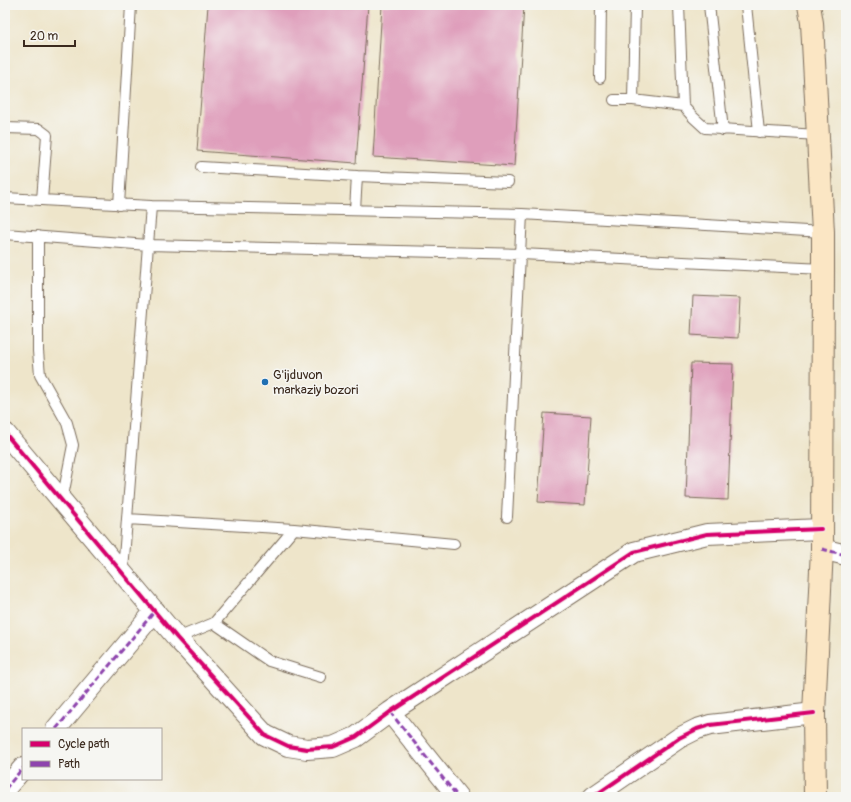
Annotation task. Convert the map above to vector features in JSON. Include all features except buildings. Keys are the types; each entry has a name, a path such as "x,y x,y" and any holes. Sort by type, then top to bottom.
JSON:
{"main road":[{"path":"809,5 812,23 823,232 822,539 814,713 815,797"}],"street":[{"path":"5,433 177,638 265,735 288,746 307,749 333,747 356,737 390,712 634,552 707,534 822,539 846,555"},
{"path":"57,728 155,611"},
{"path":"390,712 458,797"},
{"path":"593,797 680,738 698,729 710,725 814,713"},
{"path":"5,789 22,769"}],"lane":[{"path":"119,205 131,5"},
{"path":"600,78 601,5"},
{"path":"633,100 635,5"},
{"path":"679,5 683,106 693,117 705,128 818,135"},
{"path":"709,5 723,130"},
{"path":"746,5 759,132"},
{"path":"614,100 633,100 683,106"},
{"path":"5,128 39,130 47,135 42,200"},
{"path":"201,167 357,176 508,182"},
{"path":"355,210 357,176"},
{"path":"5,198 151,206 522,214 823,232"},
{"path":"123,573 151,206"},
{"path":"508,517 522,214"},
{"path":"5,234 148,245 521,254 823,269"},
{"path":"38,236 38,351 40,375 67,423 72,445 62,501"},
{"path":"127,519 294,530 454,544"},
{"path":"177,638 214,623 294,530"},
{"path":"214,623 269,661 321,677"}],"marked path":[{"path":"822,549 846,555"},
{"path":"57,728 155,611"},
{"path":"390,712 458,797"},
{"path":"5,789 22,769"}],"cycle path":[{"path":"5,433 177,638 265,735 288,746 307,749 333,747 356,737 390,712 634,552 707,534 821,529"},
{"path":"593,797 679,738 697,729 710,725 814,713"}],"place":[{"name":"G'ijduvon markaziy bozori","path":"265,382"}]}
